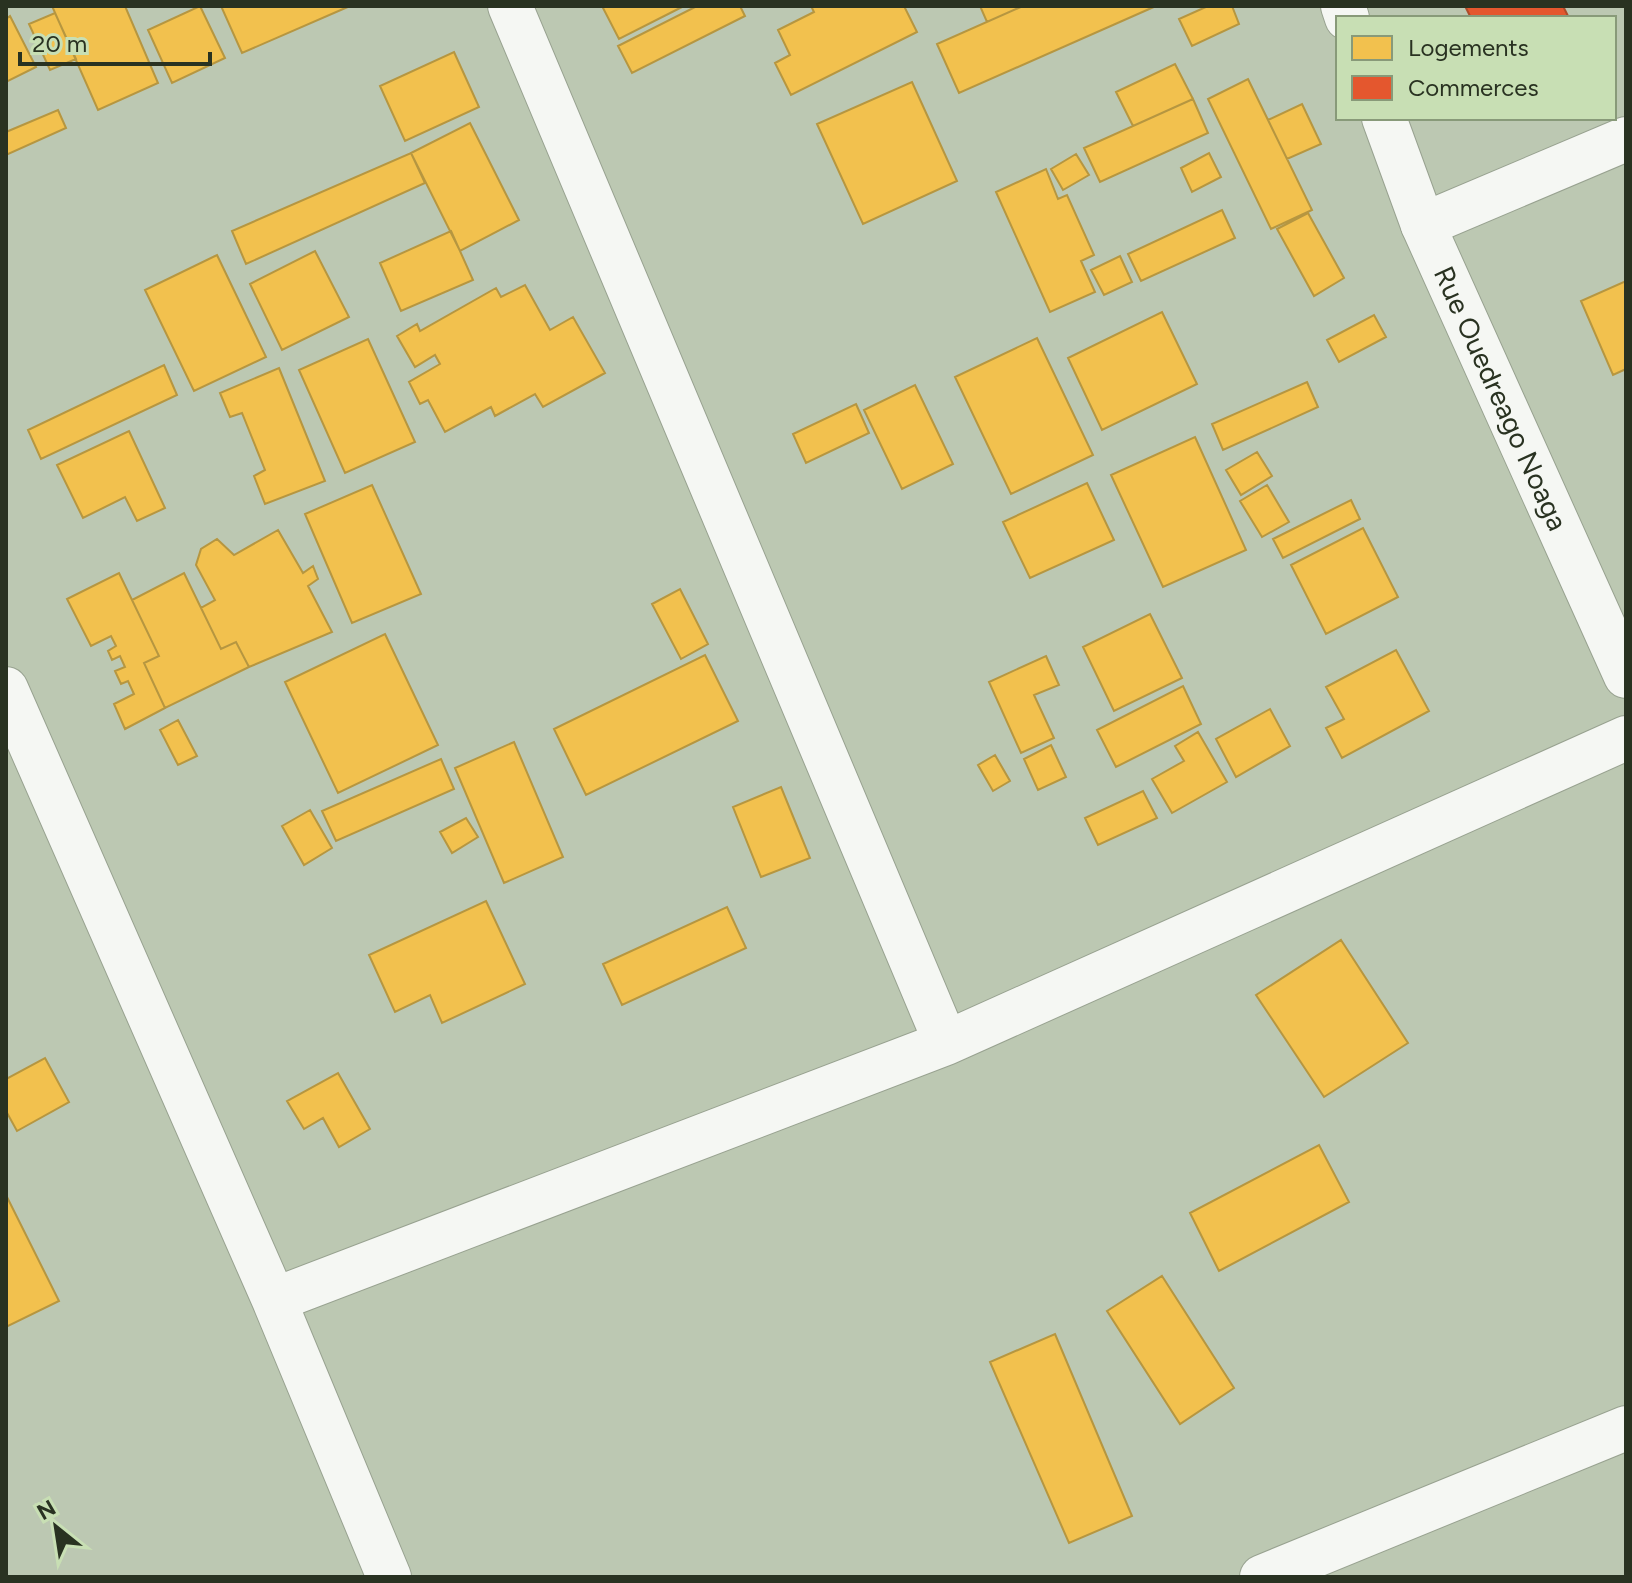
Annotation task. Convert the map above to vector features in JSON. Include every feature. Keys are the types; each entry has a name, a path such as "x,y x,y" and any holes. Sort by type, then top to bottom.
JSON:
{"street":[{"path":"510,6 946,1043"},
{"name":"Rue Ouedreago Noaga","path":"1385,120 1423,225 1626,676"},
{"path":"1423,225 1626,139"},
{"path":"6,689 274,1300 389,1577"},
{"path":"274,1300 946,1043 1626,738"},
{"path":"1262,1577 1626,1428"}],"building: Logements":[{"path":"52,6 125,6 158,83 98,110"},
{"path":"200,6 225,58 172,83 148,30"},
{"path":"221,6 350,6 242,53"},
{"path":"602,6 684,6 619,39"},
{"path":"697,6 740,6 745,16 632,73 618,46"},
{"path":"811,6 904,6 917,32 791,95 775,63 790,55 778,30 814,12"},
{"path":"980,6 1023,6 987,22"},
{"path":"1023,6 1156,6 959,93 937,44"},
{"path":"1208,6 1232,6 1239,24 1192,46 1179,19"},
{"path":"55,13 76,59 50,70 29,24"},
{"path":"10,16 36,67 6,82 6,19"},
{"path":"454,52 479,107 405,141 380,86"},
{"path":"1175,64 1193,99 1133,126 1116,92"},
{"path":"1248,79 1312,210 1271,229 1208,99"},
{"path":"912,82 957,181 863,224 817,124"},
{"path":"1193,99 1208,133 1100,182 1084,148"},
{"path":"1302,104 1321,144 1287,159 1268,120"},
{"path":"58,110 66,128 6,155 6,132"},
{"path":"470,123 519,220 460,251 411,153"},
{"path":"411,153 425,183 246,264 232,231"},
{"path":"1209,153 1221,177 1192,192 1181,168"},
{"path":"1076,154 1089,175 1063,190 1051,169"},
{"path":"1046,169 1058,199 1067,195 1094,255 1081,261 1095,292 1050,312 996,192"},
{"path":"1222,210 1235,238 1141,281 1128,254"},
{"path":"1308,213 1344,278 1314,296 1277,229"},
{"path":"451,231 473,280 401,311 380,263"},
{"path":"315,251 349,317 282,350 250,284"},
{"path":"217,255 266,357 194,391 145,290"},
{"path":"1120,256 1132,282 1104,295 1091,270"},
{"path":"1626,281 1626,369 1613,375 1581,301"},
{"path":"525,285 550,330 573,317 605,373 543,407 535,394 495,416 491,407 445,432 428,400 420,404 409,382 440,364 435,355 415,367 397,336 417,324 420,331 496,288 501,297"},
{"path":"1162,312 1197,384 1102,430 1068,358"},
{"path":"1374,315 1386,337 1339,362 1327,340"},
{"path":"1037,338 1093,455 1011,494 955,377"},
{"path":"368,339 415,442 345,473 299,370"},
{"path":"164,365 177,395 41,459 28,430"},
{"path":"279,368 325,481 265,504 254,476 265,470 242,413 230,417 220,393"},
{"path":"1307,382 1318,407 1223,450 1212,424"},
{"path":"915,385 953,464 902,489 864,410"},
{"path":"856,404 869,433 806,463 793,434"},
{"path":"129,431 165,508 137,521 125,497 83,518 57,465"},
{"path":"1195,437 1246,550 1163,587 1111,475"},
{"path":"1257,452 1272,476 1241,495 1226,470"},
{"path":"1087,483 1114,540 1030,578 1003,522"},
{"path":"372,485 421,594 352,623 305,514"},
{"path":"1267,485 1289,522 1262,537 1240,501"},
{"path":"1351,500 1360,519 1283,558 1273,539"},
{"path":"1363,528 1398,597 1326,634 1291,565"},
{"path":"278,530 303,573 313,566 318,579 308,586 332,632 249,667 236,642 221,649 201,608 215,600 196,565 201,549 217,539 234,555"},
{"path":"119,573 159,656 144,663 165,708 125,729 114,704 134,694 128,681 121,684 115,671 125,667 120,656 112,660 108,651 116,646 111,636 91,646 67,599"},
{"path":"184,573 221,649 236,642 249,667 165,708 144,663 159,656 132,600"},
{"path":"680,589 708,644 681,659 652,604"},
{"path":"1150,614 1182,678 1114,711 1083,647"},
{"path":"385,634 438,745 338,793 285,682"},
{"path":"1396,650 1429,711 1342,758 1326,728 1344,719 1326,687"},
{"path":"705,655 738,721 586,795 554,729"},
{"path":"1046,656 1059,685 1034,695 1054,738 1021,753 989,682"},
{"path":"1183,686 1201,724 1116,767 1097,730"},
{"path":"1270,709 1290,746 1236,777 1216,739"},
{"path":"178,720 197,756 178,765 160,730"},
{"path":"1198,732 1227,782 1172,813 1152,779 1184,761 1175,746"},
{"path":"514,742 563,857 504,883 455,768"},
{"path":"1051,745 1066,777 1038,790 1024,759"},
{"path":"995,755 1010,781 993,791 978,765"},
{"path":"441,759 454,789 336,841 322,811"},
{"path":"781,787 810,858 761,877 733,807"},
{"path":"1143,791 1157,818 1098,845 1085,818"},
{"path":"310,810 332,848 304,865 282,826"},
{"path":"466,818 478,837 452,853 440,832"},
{"path":"486,901 525,984 442,1023 430,995 395,1012 369,955"},
{"path":"727,907 746,948 622,1005 603,964"},
{"path":"1341,940 1408,1043 1324,1097 1256,995"},
{"path":"45,1058 69,1102 17,1131 6,1111 6,1079"},
{"path":"338,1073 370,1129 339,1147 323,1118 304,1129 287,1101"},
{"path":"1319,1145 1349,1202 1219,1271 1190,1213"},
{"path":"6,1195 59,1301 6,1327"},
{"path":"1162,1276 1234,1388 1180,1424 1107,1311"},
{"path":"1055,1334 1132,1516 1069,1543 990,1362"}],"building: Commerces":[{"path":"1465,6 1563,6 1568,16 1470,16"}]}
